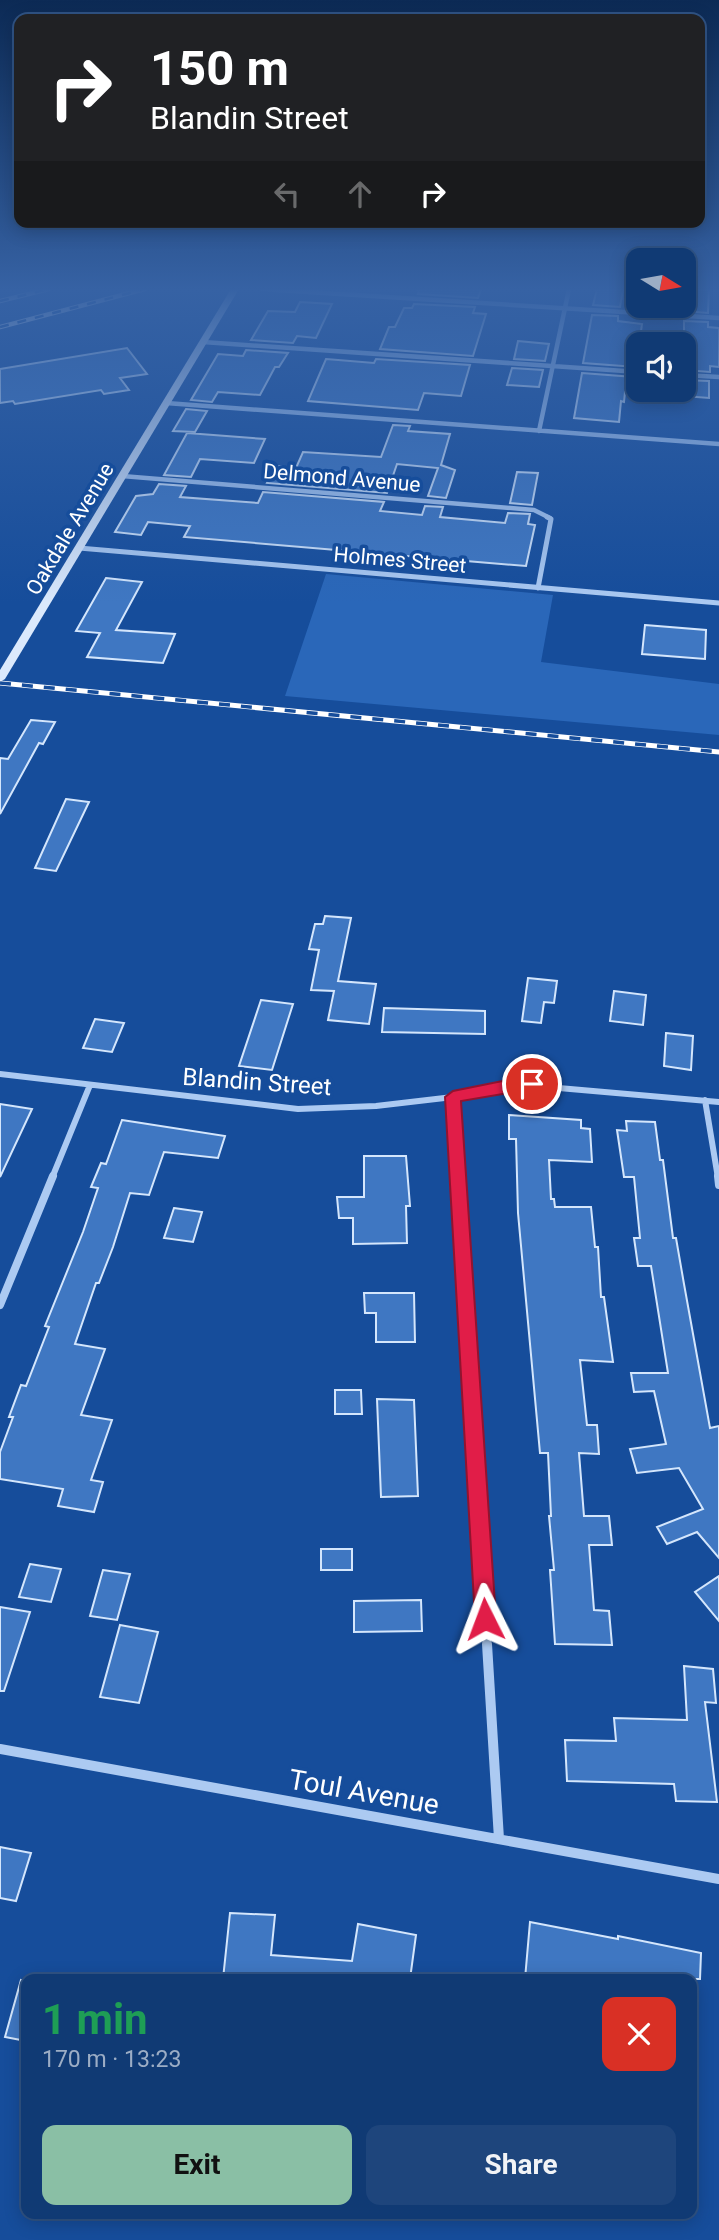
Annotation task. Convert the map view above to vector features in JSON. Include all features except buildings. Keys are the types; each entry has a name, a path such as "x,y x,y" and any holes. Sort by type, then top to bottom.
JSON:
{"street":[{"name":"Oakdale Avenue","path":"0,679 172,394"},
{"path":"540,431 547,394"},
{"path":"166,403 719,444"},
{"name":"Delmond Avenue","path":"122,476 526,509 548,515 550,524 538,588"},
{"name":"Holmes Street","path":"79,548 719,603"},
{"name":"Blandin Street","path":"0,1074 298,1109 376,1106 453,1097 513,1084 543,1084 719,1102"},
{"path":"0,1305 90,1085"},
{"path":"453,1097 499,1839"},
{"path":"705,1100 719,1185"},
{"name":"Toul Avenue","path":"0,1749 719,1879"}],"shaded area":[{"path":"326,574 553,595 541,662 719,684 719,735 285,696"}],"railway":[{"path":"0,683 719,752"}],"route":[{"path":"485,1619 453,1097 513,1084 532,1084"}]}
